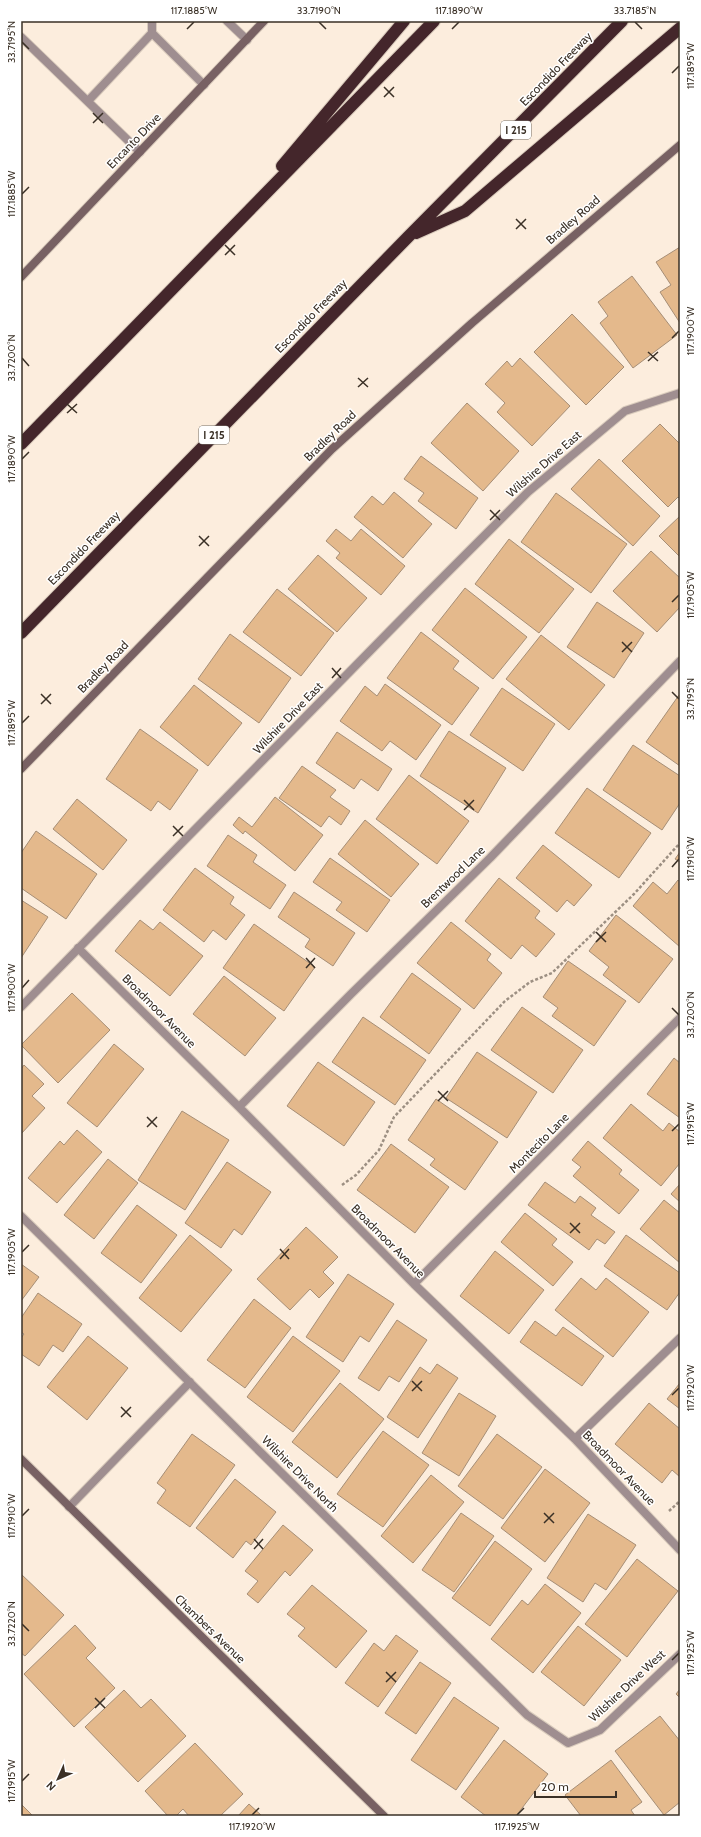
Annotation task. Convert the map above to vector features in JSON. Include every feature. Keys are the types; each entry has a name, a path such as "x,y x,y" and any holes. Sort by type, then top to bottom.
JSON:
{"highway":[{"path":"222,238 404,21"},
{"path":"21,444 434,21"},
{"name":"Escondido Freeway","path":"21,633 408,237 622,21"},
{"path":"408,237 465,211 680,28"}],"street":[{"name":"Encanto Drive","path":"21,277 264,21"},
{"name":"Bradley Road","path":"21,769 332,449 472,323 680,144"},
{"name":"Chambers Avenue","path":"21,1459 384,1816"}],"lane":[{"path":"88,101 152,33 152,21"},
{"path":"227,21 247,40"},
{"path":"152,33 204,85"},
{"path":"21,37 140,152"},
{"name":"Wilshire Drive East","path":"21,1007 414,605 528,492 625,411 680,393"},
{"name":"Brentwood Lane","path":"239,1107 351,994 490,858 680,662"},
{"name":"Broadmoor Avenue","path":"78,948 239,1107 414,1284 575,1439 680,1550"},
{"name":"Montecito Lane","path":"414,1284 680,1018"},
{"name":"Wilshire Drive North","path":"21,1216 527,1715 568,1744"},
{"path":"575,1439 680,1338"},
{"path":"69,1507 190,1382"},
{"name":"Wilshire Drive West","path":"568,1744 600,1730 680,1654"}],"path":[{"path":"327,1196 356,1175 379,1150 394,1117 504,1001 530,982 552,973 634,894 680,843"}],"building":[{"path":"680,247 680,323 660,292 671,285 656,262"},
{"path":"632,276 677,335 633,368 600,323 608,316 598,302"},
{"path":"572,314 624,367 586,405 534,352"},
{"path":"520,358 570,406 532,446 497,412 505,403 485,384 507,361 512,367"},
{"path":"467,403 519,451 483,491 431,443"},
{"path":"660,424 680,444 680,499 678,497 668,507 622,461"},
{"path":"421,456 478,498 456,529 418,501 424,493 404,479"},
{"path":"599,459 660,516 633,546 571,489"},
{"path":"394,492 432,524 403,558 354,517 372,496 383,505"},
{"path":"556,493 627,544 591,593 521,542"},
{"path":"680,516 680,557 659,536"},
{"path":"336,529 351,541 361,529 405,566 381,595 336,558 340,553 326,541"},
{"path":"509,539 574,589 539,633 475,584"},
{"path":"651,551 680,578 680,607 657,632 613,591"},
{"path":"318,555 367,598 337,632 288,589"},
{"path":"465,588 527,637 493,679 432,630"},
{"path":"277,589 334,633 301,676 243,632"},
{"path":"597,602 644,633 614,678 567,647"},
{"path":"421,632 459,661 453,669 479,688 452,725 387,678"},
{"path":"230,634 291,678 259,723 198,679"},
{"path":"541,635 605,685 569,730 506,679"},
{"path":"385,684 441,725 416,760 390,741 382,751 340,721 365,686 377,696"},
{"path":"194,685 242,723 208,766 160,727"},
{"path":"502,688 555,724 523,771 470,735"},
{"path":"680,695 680,766 646,742"},
{"path":"140,729 198,770 170,810 158,801 151,811 106,779"},
{"path":"449,731 506,768 478,813 420,776"},
{"path":"337,732 392,769 378,791 361,779 354,789 316,763"},
{"path":"633,745 680,776 680,803 662,830 603,790"},
{"path":"302,766 336,790 330,797 350,811 341,825 329,816 321,827 279,798"},
{"path":"409,775 469,821 437,864 376,819"},
{"path":"587,788 651,833 619,878 555,833"},
{"path":"275,797 323,835 295,871 245,831 243,834 233,825 239,817 252,827"},
{"path":"77,799 127,840 103,870 53,829"},
{"path":"365,820 419,864 391,897 338,854"},
{"path":"36,831 97,874 66,919 21,888 21,853"},
{"path":"228,835 257,855 253,862 286,885 270,909 207,866"},
{"path":"543,845 592,885 574,906 567,900 557,912 516,878"},
{"path":"680,852 680,862 675,859"},
{"path":"330,858 390,900 367,932 336,910 342,902 313,882"},
{"path":"195,868 234,897 230,904 245,915 226,940 213,930 204,942 163,910"},
{"path":"499,878 540,911 535,918 555,934 536,957 522,945 511,959 465,921"},
{"path":"678,880 680,882 680,947 633,906 653,882 667,894"},
{"path":"294,892 355,933 333,966 305,947 310,939 278,917"},
{"path":"21,900 48,917 21,958"},
{"path":"616,915 673,959 639,1003 603,975 609,967 589,951"},
{"path":"140,920 153,930 160,922 203,956 170,996 115,951"},
{"path":"451,922 491,954 487,960 502,973 474,1009 417,963"},
{"path":"254,924 315,967 284,1011 223,968"},
{"path":"568,961 626,1001 594,1046 552,1016 558,1008 543,997"},
{"path":"412,973 461,1009 429,1054 380,1017"},
{"path":"224,976 276,1018 245,1056 193,1014"},
{"path":"72,993 110,1030 58,1083 21,1045"},
{"path":"522,1007 583,1050 553,1093 491,1050"},
{"path":"363,1017 426,1060 395,1105 332,1062"},
{"path":"114,1044 144,1069 97,1127 67,1103"},
{"path":"477,1052 537,1092 507,1138 446,1098"},
{"path":"674,1058 680,1063 680,1118 647,1094"},
{"path":"318,1062 375,1102 344,1146 287,1106"},
{"path":"24,1065 44,1084 32,1096 45,1108 21,1134 21,1069"},
{"path":"436,1099 498,1142 465,1190 430,1165 435,1159 408,1140"},
{"path":"631,1104 663,1131 669,1123 680,1132 680,1163 661,1186 603,1138"},
{"path":"182,1111 229,1140 185,1210 138,1180"},
{"path":"77,1130 102,1152 57,1203 28,1178 60,1141 64,1145"},
{"path":"588,1141 622,1170 619,1174 639,1190 619,1214 573,1176 581,1167 572,1160"},
{"path":"391,1144 449,1187 415,1233 357,1190"},
{"path":"108,1159 138,1183 94,1239 64,1215"},
{"path":"227,1162 271,1192 242,1235 234,1229 221,1248 185,1223"},
{"path":"545,1182 575,1203 580,1196 596,1208 591,1215 615,1232 605,1244 597,1239 589,1250 528,1205"},
{"path":"680,1184 680,1202 671,1194"},
{"path":"664,1200 680,1213 680,1263 640,1229"},
{"path":"137,1205 177,1235 141,1283 101,1253"},
{"path":"525,1213 557,1239 552,1245 573,1262 553,1286 501,1242"},
{"path":"306,1227 338,1257 323,1272 334,1283 319,1298 310,1289 290,1310 257,1279"},
{"path":"190,1235 232,1270 181,1332 139,1298"},
{"path":"626,1235 680,1273 680,1292 667,1310 604,1266"},
{"path":"495,1251 544,1290 509,1334 460,1296"},
{"path":"21,1264 39,1277 21,1301"},
{"path":"348,1274 394,1304 369,1342 360,1336 343,1362 306,1337"},
{"path":"581,1278 596,1290 606,1278 649,1312 613,1357 555,1310"},
{"path":"38,1293 82,1324 63,1352 53,1345 39,1366 21,1354 21,1338 24,1334 21,1332 21,1318"},
{"path":"254,1299 291,1328 245,1388 207,1360"},
{"path":"397,1320 427,1340 399,1382 389,1376 379,1391 358,1378"},
{"path":"535,1321 556,1336 563,1327 604,1356 582,1386 520,1342"},
{"path":"88,1336 128,1368 87,1420 47,1387"},
{"path":"293,1336 340,1371 293,1432 247,1397"},
{"path":"437,1364 458,1378 418,1438 387,1417 420,1367 430,1374"},
{"path":"340,1383 384,1419 337,1478 292,1442"},
{"path":"680,1383 680,1409 667,1399"},
{"path":"459,1393 496,1416 459,1476 422,1453"},
{"path":"649,1403 680,1429 680,1477 672,1470 662,1483 615,1444"},
{"path":"383,1431 429,1465 383,1527 337,1494"},
{"path":"192,1434 235,1465 190,1527 157,1503 166,1490 157,1483"},
{"path":"497,1434 542,1467 503,1519 458,1486"},
{"path":"545,1469 590,1503 545,1562 501,1528"},
{"path":"431,1475 464,1502 413,1563 381,1536"},
{"path":"235,1479 276,1512 251,1545 246,1541 233,1558 196,1528"},
{"path":"461,1513 494,1536 454,1592 422,1570"},
{"path":"588,1514 636,1545 606,1590 595,1583 583,1602 547,1578"},
{"path":"283,1525 313,1550 290,1576 285,1571 258,1603 247,1594 258,1581 245,1571"},
{"path":"495,1541 532,1569 490,1626 452,1598"},
{"path":"637,1559 678,1591 627,1657 585,1624"},
{"path":"21,1574 64,1615 25,1656 21,1653"},
{"path":"545,1584 581,1613 533,1673 491,1639 522,1600 528,1605"},
{"path":"312,1585 367,1631 336,1668 298,1636 305,1628 287,1614"},
{"path":"75,1625 96,1648 86,1658 115,1688 74,1727 24,1674"},
{"path":"578,1626 621,1660 584,1706 541,1672"},
{"path":"396,1635 418,1651 378,1707 345,1683 374,1643 384,1651"},
{"path":"420,1662 451,1683 416,1734 385,1713"},
{"path":"680,1689 680,1698 676,1694"},
{"path":"124,1690 141,1708 151,1699 186,1736 138,1782 85,1727"},
{"path":"454,1697 499,1728 456,1790 411,1760"},
{"path":"660,1716 680,1741 680,1802 664,1815 615,1751"},
{"path":"504,1740 548,1774 516,1816 486,1816 461,1797"},
{"path":"195,1743 243,1794 220,1816 189,1816 183,1809 176,1816 168,1816 145,1791"},
{"path":"611,1760 642,1802 631,1810 635,1816 581,1816 565,1795"},
{"path":"21,1804 33,1816 21,1816"},
{"path":"249,1804 262,1816 238,1816"}]}
